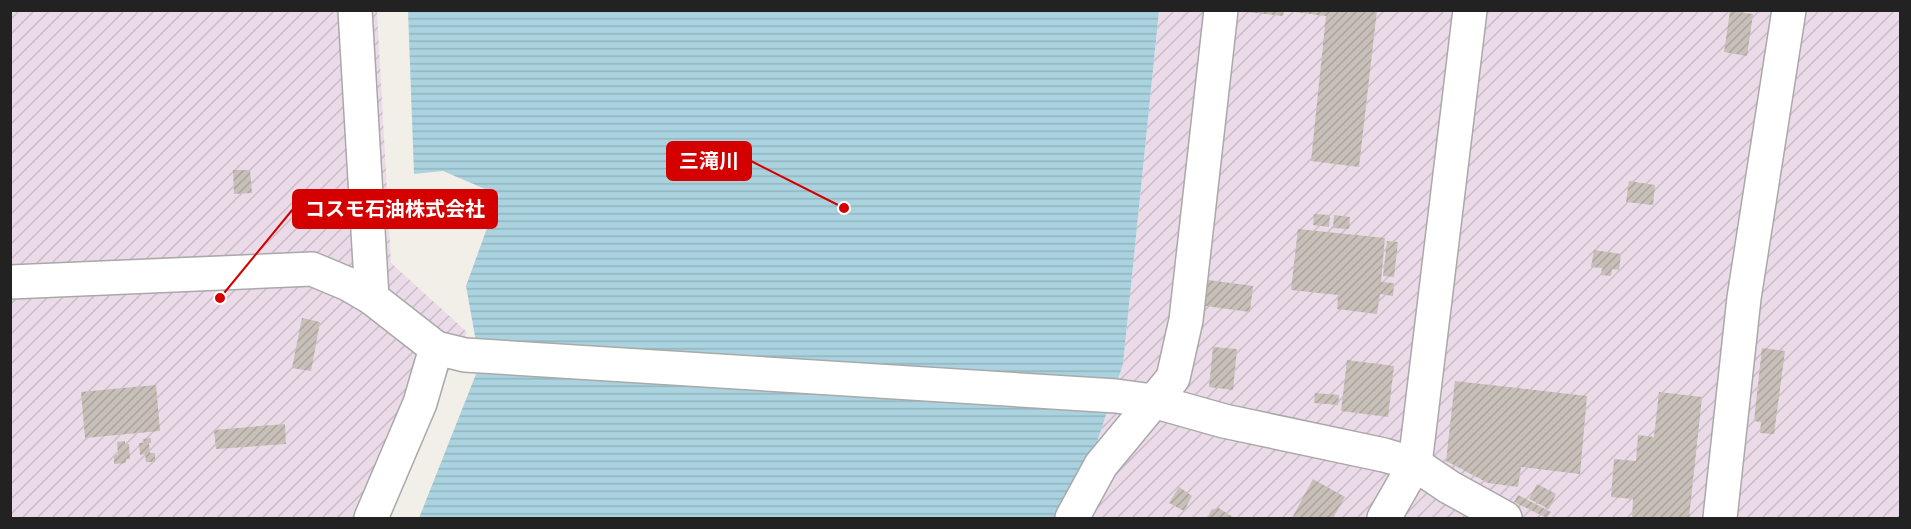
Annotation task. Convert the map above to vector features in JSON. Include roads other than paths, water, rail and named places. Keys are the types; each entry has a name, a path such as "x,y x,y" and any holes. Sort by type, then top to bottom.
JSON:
{"lane":[{"path":"355,10 372,298"},
{"path":"1072,519 1101,465 1141,400 1173,378 1186,320 1221,10"},
{"path":"1384,519 1415,464 1470,10"},
{"path":"1720,519 1744,298 1789,10"},
{"path":"10,282 312,269 348,284 372,298 451,352 1141,400 1415,464 1449,487 1505,519"},
{"path":"370,519 420,402 451,352"}],"water":[{"path":"408,11 1159,11 1123,364 1092,457 1053,518 419,518 480,364 466,286 499,195 443,171 414,174"}],"place":[{"name":"三滝川","path":"844,208"},
{"name":"コスモ石油株式会社","path":"220,298"}]}
